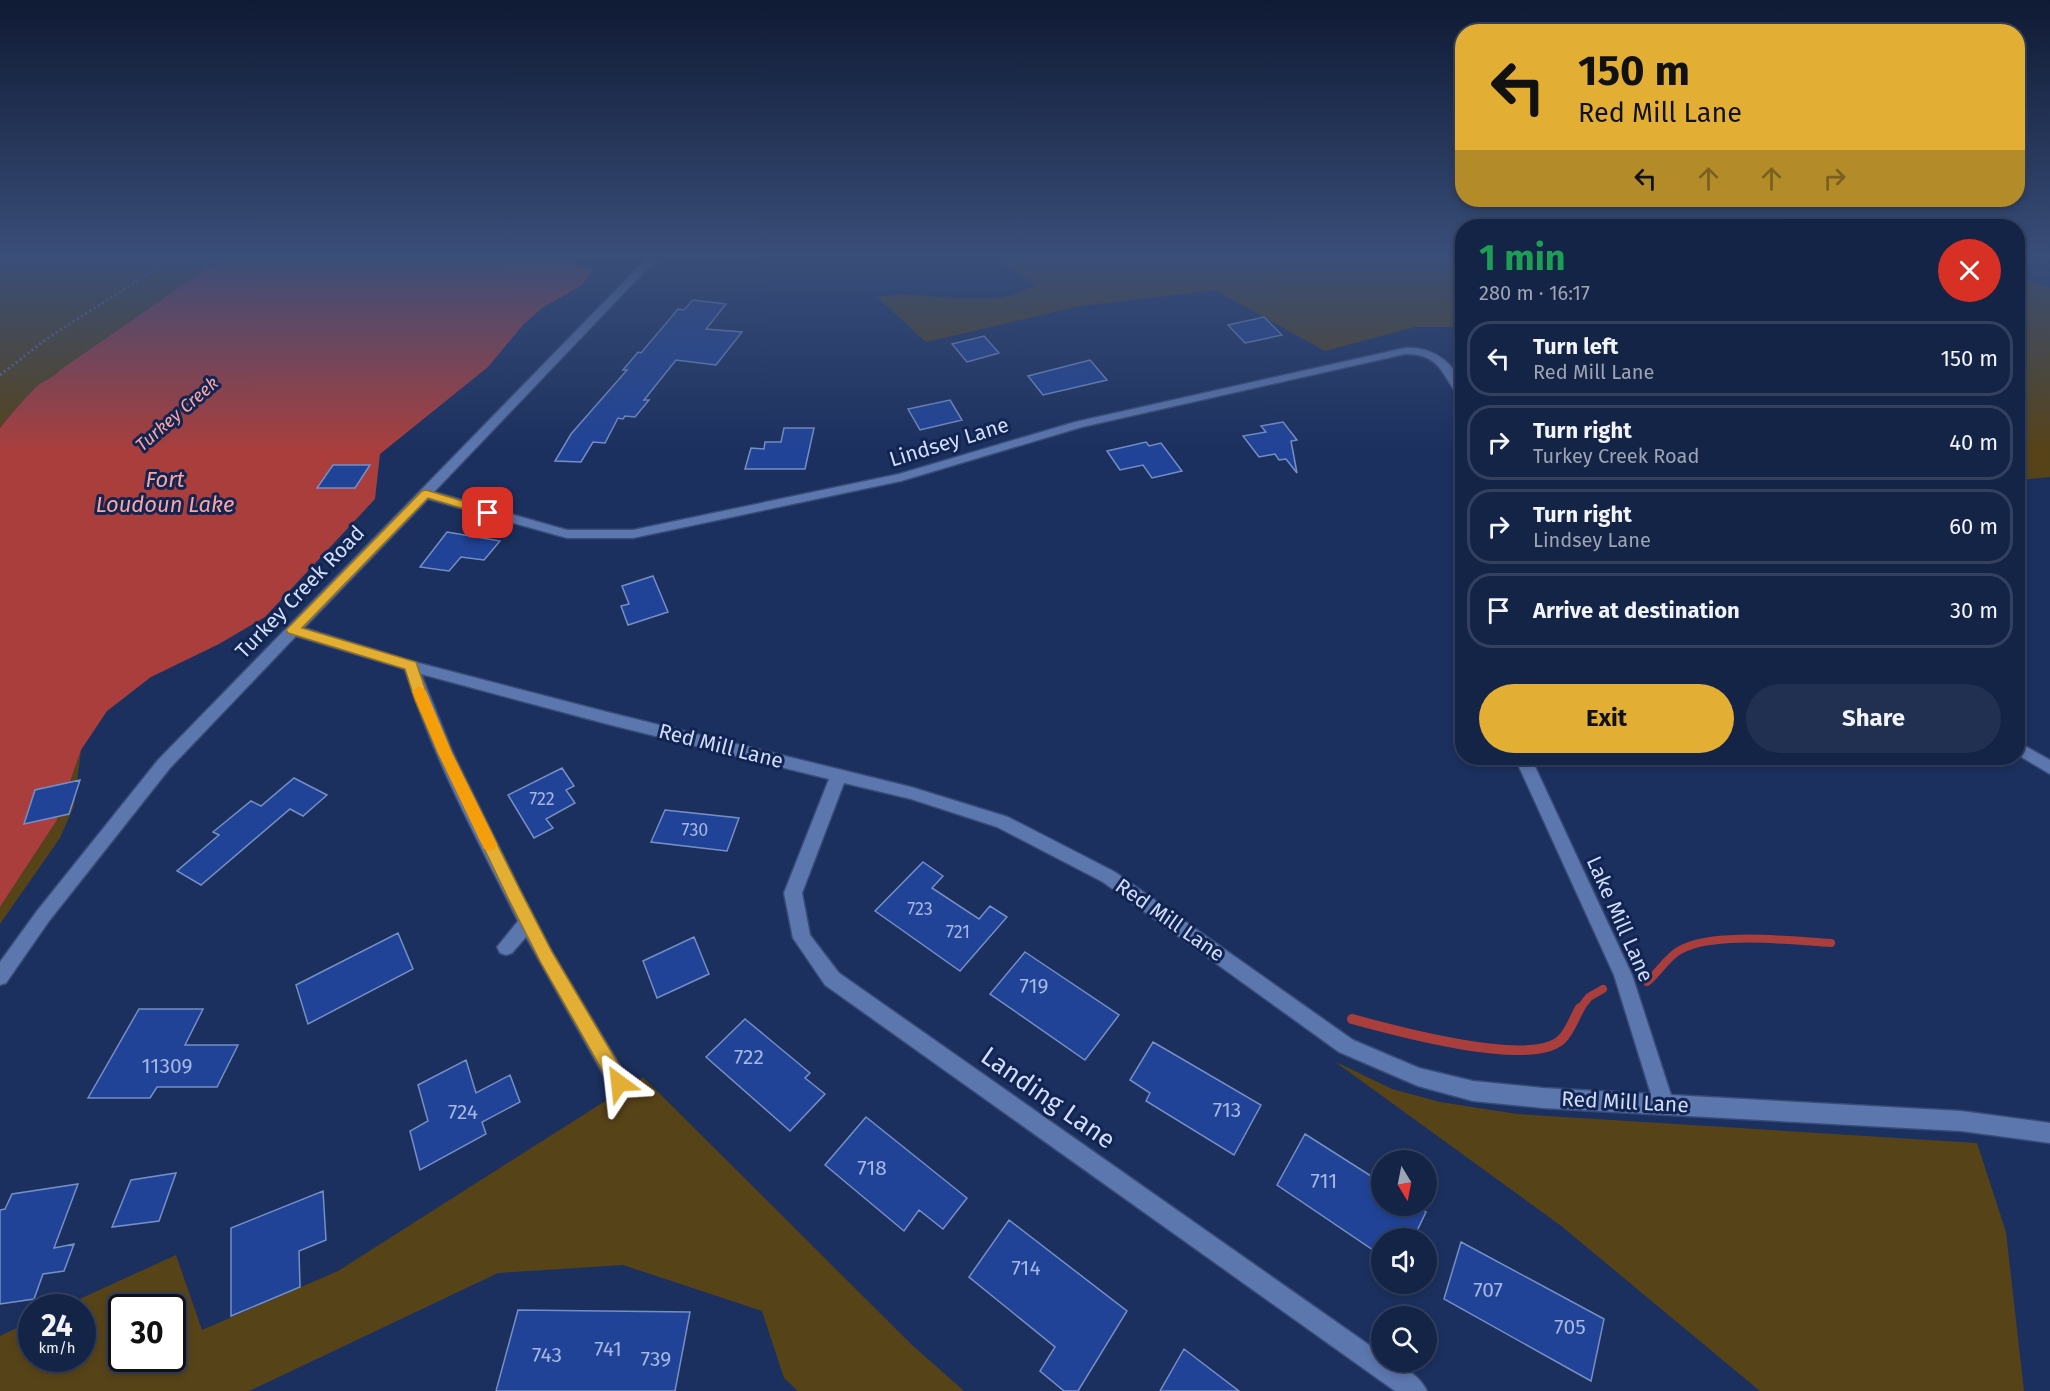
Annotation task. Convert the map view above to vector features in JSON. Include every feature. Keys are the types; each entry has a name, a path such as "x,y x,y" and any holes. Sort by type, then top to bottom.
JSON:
{"street":[{"name":"Turkey Creek Road","path":"0,978 49,907 164,764 592,321"},
{"name":"Lindsey Lane","path":"426,494 567,534 633,534 901,477 1079,424 1405,351 1420,350 1438,357 1455,383"},
{"name":"Red Mill Lane","path":"293,630 411,666 607,718 911,793 1002,822 1109,877 1346,1046 1418,1077 1473,1091 1543,1098 1961,1121 2050,1133"},
{"path":"411,666 422,700 445,753 528,922 619,1083"},
{"path":"2025,752 2050,768"},
{"name":"Lake Mill Lane","path":"1526,765 1623,975 1664,1104"},
{"name":"Landing Lane","path":"839,775 793,893 802,938 832,979 1415,1391"},
{"path":"506,947 528,922"}],"path":[{"path":"0,375 75,321"}],"shaded area":[{"path":"0,321 132,321 36,387 0,428"},
{"path":"903,321 1017,321 926,342"},
{"path":"1271,321 1455,321 1455,327 1415,327 1325,351"},
{"path":"2025,321 2050,321 2050,477 2025,479"},
{"path":"81,750 74,806 60,838 0,924 0,907 57,820"},
{"path":"1334,1061 1392,1089 1440,1102 1517,1114 1977,1143 2006,1232 2024,1391 1760,1391 1560,1225"},
{"path":"643,1077 912,1345 964,1391 798,1391 784,1378 762,1311 623,1265 498,1273 249,1391 0,1391 0,1336 18,1327 18,1372 96,1372 96,1294 91,1294 176,1255 202,1330 338,1271"}],"water":[{"name":"Fort Loudoun Lake","path":"131,321 528,321 488,367 380,454 375,499 265,617 219,644 151,677 107,711 81,750 57,820 0,907 0,428 36,387"}],"building":[{"path":"668,321 712,321 706,329 742,332 716,365 676,360 644,400 649,400 635,417 618,418 605,443 593,442 581,462 555,461 571,434 627,370 623,370 638,352 641,353"},
{"path":"1246,321 1268,321 1282,335 1245,343 1228,325"},
{"path":"984,336 999,353 967,362 952,344"},
{"path":"1090,360 1107,380 1043,395 1028,376"},
{"path":"950,400 962,420 920,430 908,409"},
{"path":"1283,422 1297,440 1291,441 1297,473 1286,459 1279,460 1275,454 1259,457 1243,436 1266,432 1261,426"},
{"path":"784,428 814,428 805,469 745,469 751,448 764,449 765,442 781,442"},
{"path":"1146,442 1149,446 1161,443 1182,471 1152,478 1143,465 1120,470 1107,451"},
{"path":"333,465 370,465 355,488 317,488"},
{"path":"447,532 500,541 484,560 461,557 449,571 420,567"},
{"path":"653,576 668,612 628,625 621,606 629,604 622,586"},
{"path":"562,768 574,786 566,790 575,803 546,819 553,828 534,838 508,795"},
{"path":"294,778 327,795 303,816 290,809 201,885 177,871 219,835 213,832 251,801 261,806"},
{"path":"80,780 69,814 24,824 35,790"},
{"path":"665,810 739,818 727,851 651,842"},
{"path":"923,862 943,876 932,888 979,919 990,906 1007,917 960,971 875,911"},
{"path":"398,933 413,969 308,1024 296,985"},
{"path":"694,937 709,974 657,998 643,961"},
{"path":"1025,952 1119,1015 1085,1060 990,994"},
{"path":"139,1009 203,1009 185,1045 238,1045 217,1087 157,1087 150,1098 88,1098"},
{"path":"745,1019 810,1073 805,1078 825,1094 790,1131 706,1057"},
{"path":"1153,1042 1261,1105 1234,1155 1146,1101 1150,1093 1130,1080"},
{"path":"466,1060 476,1093 510,1075 520,1102 482,1122 486,1134 420,1170 410,1131 428,1121 418,1085"},
{"path":"866,1117 967,1198 943,1229 919,1210 904,1231 825,1165"},
{"path":"1305,1134 1371,1176 1371,1216 1424,1216 1418,1228 1371,1228 1371,1249 1277,1185"},
{"path":"176,1173 159,1221 112,1227 131,1180"},
{"path":"78,1184 54,1248 74,1244 64,1271 43,1274 36,1294 18,1294 18,1301 0,1304 0,1210 5,1209 12,1194"},
{"path":"323,1191 326,1240 299,1251 300,1287 231,1316 231,1228"},
{"path":"1009,1220 1127,1311 1078,1391 1064,1391 1040,1371 1055,1347 969,1277"},
{"path":"1461,1242 1604,1319 1591,1381 1444,1299"},
{"path":"518,1310 690,1312 675,1391 496,1391"},
{"path":"1184,1349 1239,1391 1160,1391"}],"waterway":[{"path":"1647,982 1675,953 1694,944 1732,939 1831,943"},
{"path":"1579,1010 1589,997 1603,989"},
{"path":"1352,1019 1427,1038 1491,1049 1520,1050 1544,1048 1561,1040 1580,1008"}],"slow traffic":[{"path":"419,691 445,753 490,844"}],"route":[{"path":"488,513 426,494 293,630 411,666 422,700 445,753 514,895 546,958 619,1083"}],"water label":[{"name":"Turkey Creek","path":"177,414"}]}
